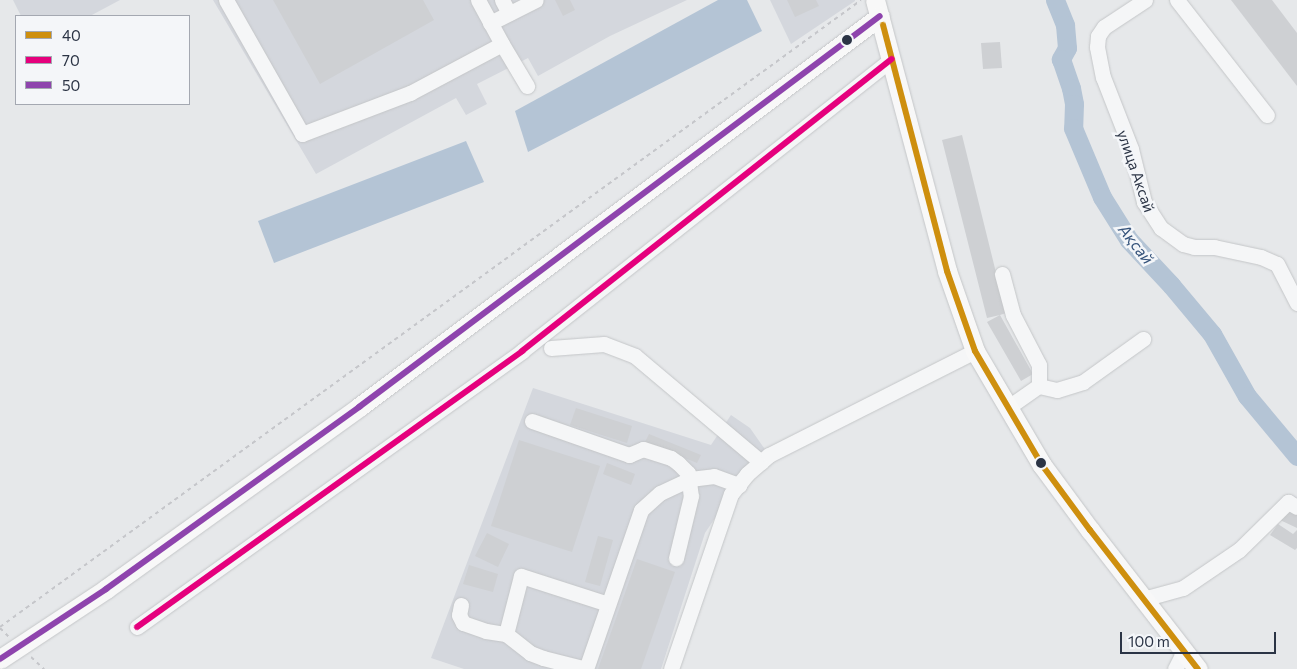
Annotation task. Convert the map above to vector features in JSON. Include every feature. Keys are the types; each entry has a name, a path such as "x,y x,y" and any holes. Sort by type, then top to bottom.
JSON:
{"main road":[{"path":"7,669 0,661 19,645 106,589 359,407 877,8 947,271 975,351 1042,465 1198,669"}],"street":[{"path":"226,0 302,134 410,93 502,44"},
{"path":"478,0 527,86"},
{"path":"490,23 506,7 536,0"},
{"name":"улица Аксай","path":"1144,0 1104,27 1098,36 1097,47 1103,77 1131,149 1144,202 1161,228 1183,244 1194,247 1214,247 1251,255 1277,264 1297,303"},
{"path":"1177,0 1267,115"},
{"path":"137,627 522,351 892,59"},
{"path":"1002,274 1013,315 1039,365 1039,386"},
{"path":"1007,408 1039,386 1057,390 1083,382 1143,339"},
{"path":"551,348 604,344 635,356 761,462"},
{"path":"671,669 731,494 738,485 769,455 975,351"},
{"path":"532,421 629,454 643,449 671,458 688,473 691,496 676,558"},
{"path":"461,606 459,615 463,623 486,632 506,634 530,653 586,669 641,510 660,493 690,479 714,476 738,485"},
{"path":"1143,599 1183,588 1239,550 1288,502 1297,507"},
{"path":"506,634 521,576 608,604"},
{"path":"1175,669 1184,651"}],"path":[{"path":"0,628 861,0"},
{"path":"19,645 44,669"}],"shaded area":[{"path":"13,0 120,0 92,15 20,15"},
{"path":"213,0 687,0 610,36 538,76 528,58 477,84 487,104 466,115 456,98 316,174"},
{"path":"770,0 855,0 855,1 791,44"},
{"path":"533,388 711,445 731,415 750,428 769,455 731,494 705,533 661,669 464,669 431,658"}],"water":[{"path":"718,0 747,0 762,31 528,152 515,111"},
{"path":"466,141 484,182 274,263 258,221"}],"building":[{"path":"273,0 423,0 434,20 320,84"},
{"path":"555,0 570,0 575,10 563,16"},
{"path":"787,0 816,0 819,6 795,17"},
{"path":"1231,0 1272,0 1297,33 1297,86"},
{"path":"1000,42 1002,68 983,69 981,43"},
{"path":"962,135 1006,313 987,318 942,140"},
{"path":"1000,315 1033,374 1021,381 987,322"},
{"path":"576,408 632,426 627,443 570,425"},
{"path":"649,434 701,455 697,463 645,442"},
{"path":"519,440 600,466 572,552 491,526"},
{"path":"607,463 635,474 631,485 603,474"},
{"path":"1286,508 1297,514 1297,528 1280,520"},
{"path":"1278,524 1293,534 1297,530 1297,548 1295,550 1270,535"},
{"path":"487,533 509,544 498,567 475,556"},
{"path":"598,536 613,540 600,586 585,582"},
{"path":"637,559 675,572 641,669 598,669"},
{"path":"469,565 498,574 493,592 463,584"}],"waterway":[{"name":"Ақсай","path":"1055,0 1065,25 1067,48 1061,59 1071,88 1074,104 1073,128 1102,197 1129,240 1171,285 1212,334 1247,396 1297,456"}],"transit line":[{"name":"50","path":"0,659 106,589 359,407 880,16"},
{"name":"40","path":"883,25 947,271 975,351 1042,465 1198,669"},
{"name":"70","path":"137,627 522,351 892,59"}]}
